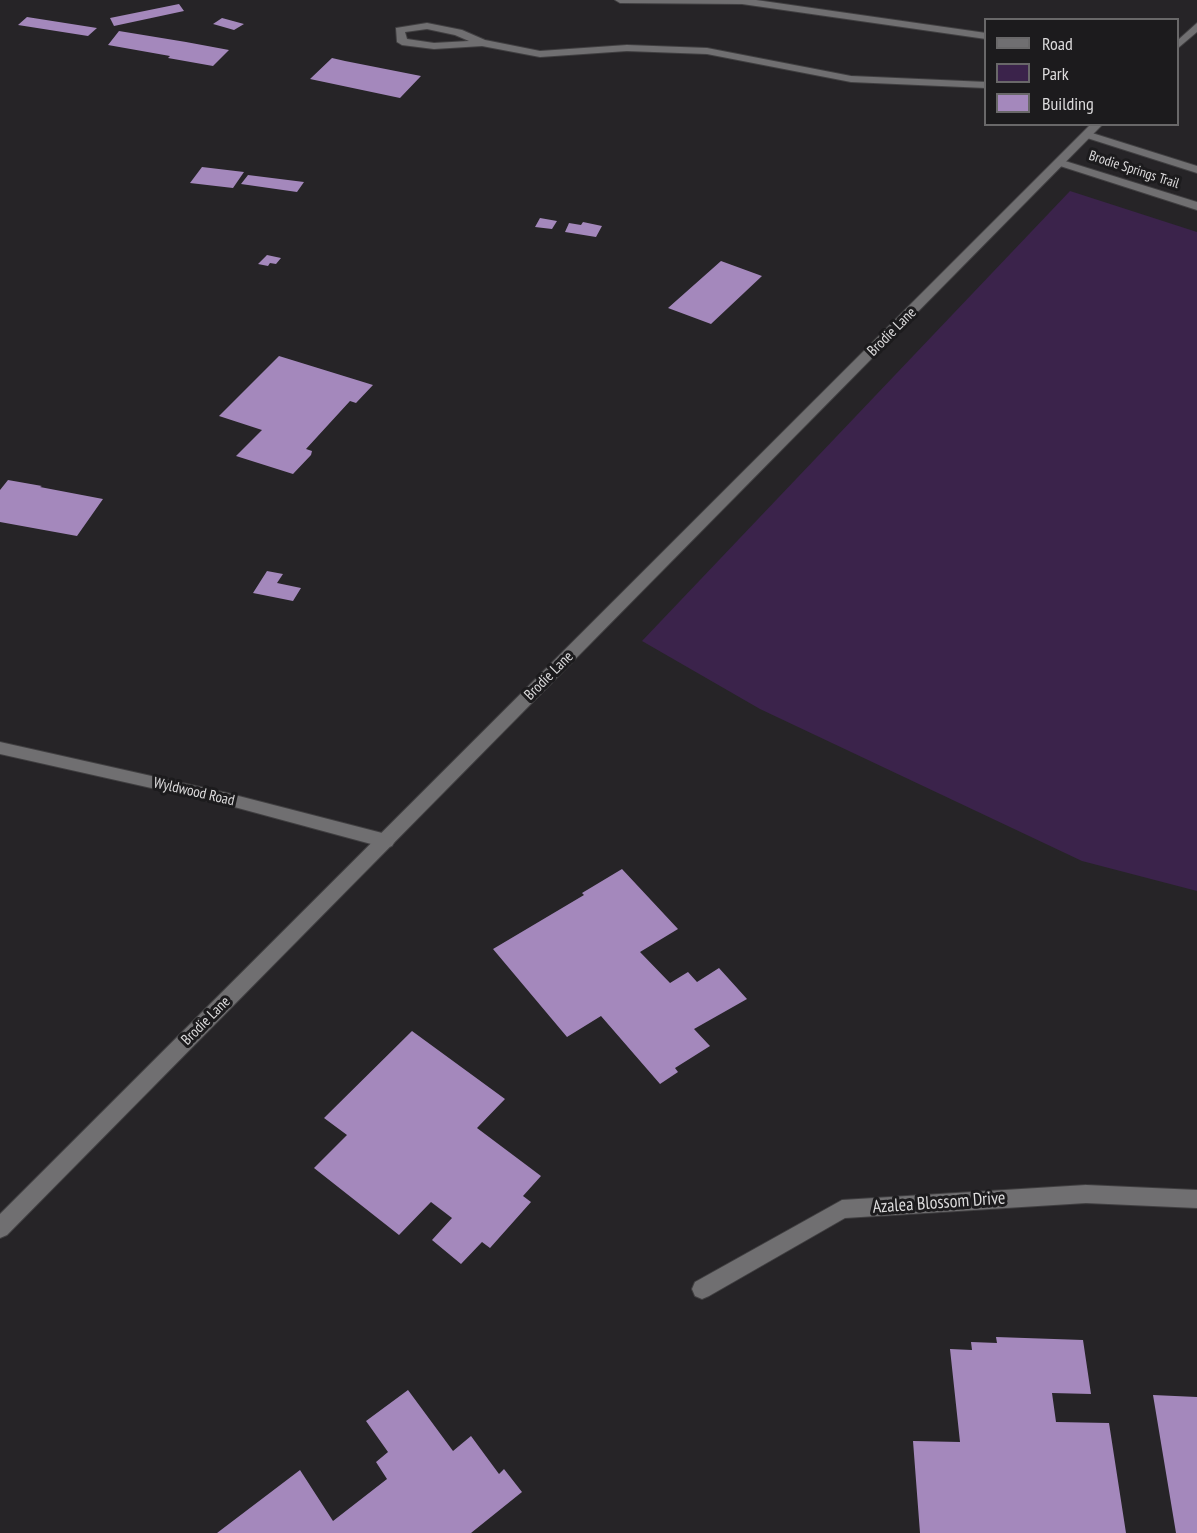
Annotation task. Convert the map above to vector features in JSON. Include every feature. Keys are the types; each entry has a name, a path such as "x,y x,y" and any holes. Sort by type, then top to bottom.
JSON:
{"main road":[{"path":"620,0 742,2 984,36"},
{"path":"482,43 434,46 402,42 400,30 427,26 458,32 482,43 540,54 627,48 707,51 851,79 984,85"},
{"path":"1179,44 1197,26"},
{"name":"Brodie Lane","path":"0,1228 1093,130"},
{"name":"Brodie Springs Trail","path":"1093,130 1197,170"},
{"name":"Brodie Springs Trail","path":"1061,163 1197,206"},
{"name":"Wyldwood Road","path":"0,748 227,799 386,840"},
{"name":"Azalea Blossom Drive","path":"702,1289 842,1209 1086,1194 1197,1199"}],"green space":[{"path":"1070,191 1197,232 1197,891 1082,861 760,709 642,641"}],"building":[{"path":"179,4 184,11 114,26 110,18"},
{"path":"27,17 97,28 88,36 18,25"},
{"path":"222,18 244,24 234,30 213,24"},
{"path":"119,31 229,50 213,66 108,45"},
{"path":"332,58 421,76 400,98 310,79"},
{"path":"202,167 244,172 233,188 190,183"},
{"path":"248,175 304,182 297,192 241,184"},
{"path":"540,218 557,221 552,229 535,227"},
{"path":"583,222 602,226 596,237 565,232 569,223 581,225"},
{"path":"267,255 281,258 276,264 270,263 268,266 258,264"},
{"path":"721,261 762,276 711,324 668,308"},
{"path":"279,356 373,385 356,403 350,401 306,449 312,451 311,455 293,474 236,456 262,430 219,416"},
{"path":"8,480 103,499 77,536 0,522 0,490"},
{"path":"267,571 283,574 277,583 301,588 293,601 253,593"},
{"path":"622,869 678,929 640,952 670,983 688,972 697,982 719,968 747,999 694,1029 710,1046 675,1068 678,1072 660,1084 601,1016 567,1037 493,949 584,895 582,893"},
{"path":"412,1031 505,1099 477,1128 541,1176 523,1196 531,1202 490,1248 482,1242 461,1264 432,1240 452,1218 431,1202 399,1235 314,1168 347,1135 324,1118"},
{"path":"996,1337 1083,1340 1091,1394 1052,1393 1056,1422 1109,1423 1126,1533 920,1533 913,1441 960,1442 950,1349 972,1350 971,1342 997,1343"},
{"path":"408,1390 453,1451 471,1436 499,1474 504,1469 522,1492 471,1533 217,1533 300,1470 333,1521 387,1479 376,1462 388,1452 366,1421"},
{"path":"1153,1395 1197,1397 1197,1533 1176,1533"}]}
